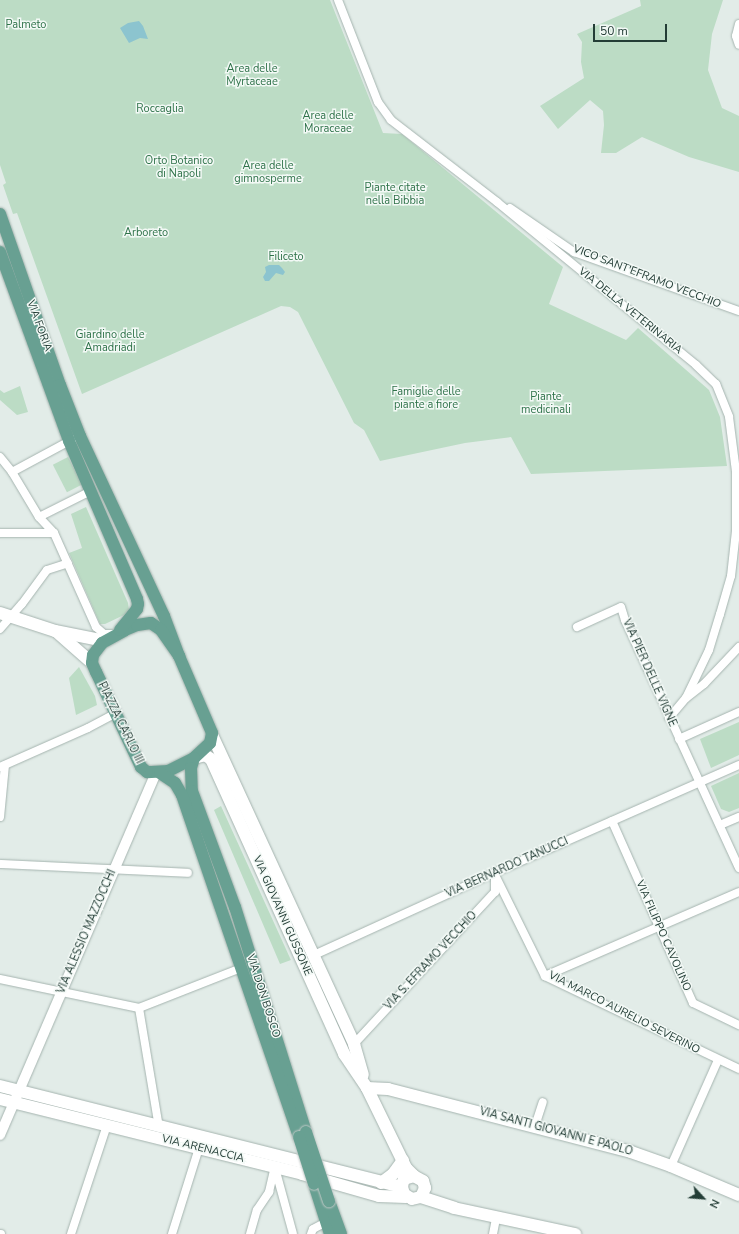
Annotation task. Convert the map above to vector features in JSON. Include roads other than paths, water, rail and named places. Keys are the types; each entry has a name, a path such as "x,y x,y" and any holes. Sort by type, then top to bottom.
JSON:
{"main road":[{"name":"VIA FORIA","path":"0,214 55,371 91,492"},
{"name":"VIA FORIA","path":"0,252 75,439 104,486 164,616 179,656"},
{"path":"91,492 138,604 133,615 117,634"},
{"path":"0,613 55,631 105,641"},
{"path":"92,663 93,655 96,649 105,641 131,627 151,623 161,630 179,656 213,737 210,743 194,758 169,771 158,773"},
{"path":"55,631 92,663"},
{"name":"PIAZZA CARLO III","path":"92,663 141,767 147,772 158,773"},
{"name":"VIA GIOVANNI GUSSONE","path":"213,737 354,1044 367,1088"},
{"name":"VIA GIOVANNI GUSSONE","path":"194,758 205,755 212,759 344,1054 367,1088 408,1168 425,1183 425,1190 421,1197"},
{"name":"VIA DON BOSCO","path":"194,758 190,774 192,791 244,936 302,1134 314,1184 331,1220 341,1234"},
{"name":"VIA DON BOSCO","path":"158,773 175,783 182,795 241,968 302,1134 329,1201 331,1220 330,1234"},
{"path":"302,960 314,955"},
{"name":"VIA ARENACCIA","path":"0,1086 331,1169 404,1189"},
{"name":"VIA SANTI GIOVANNI E PAOLO","path":"367,1088 388,1089 631,1152 671,1166 739,1195"},
{"name":"VIA ARENACCIA","path":"0,1099 275,1167 379,1196 404,1189"},
{"path":"381,1183 393,1174 408,1168"},
{"path":"408,1168 404,1189 415,1199 421,1197 454,1208 556,1232 575,1234"}],"street":[{"name":"VIA DELLA VETERINARIA","path":"338,0 378,102 385,114 496,202 696,365 716,384 729,417 736,472 736,531 731,576 709,650 686,698"},
{"path":"739,24 736,38 739,45"},
{"name":"VICO SANT'EFRAMO VECCHIO","path":"496,202 518,212 574,252 739,311"},
{"path":"12,472 75,439"},
{"path":"0,457 12,472 40,517 54,533 96,628 104,634 117,634"},
{"path":"40,517 91,492"},
{"path":"0,533 54,533"},
{"path":"0,630 12,617 48,570 68,563"},
{"name":"VIA PIER DELLE VIGNE","path":"577,627 621,607 624,620 720,826"},
{"path":"669,718 686,698 704,684 739,647"},
{"path":"679,739 739,712"},
{"path":"0,817 2,766 88,728 116,713"},
{"name":"VIA BERNARDO TANUCCI","path":"314,955 494,872 739,766"},
{"name":"VIA ALESSIO MAZZOCCHI","path":"0,1135 114,869 158,773"},
{"path":"739,817 720,826 739,868"},
{"name":"VIA FILIPPO CAVOLINO","path":"612,821 693,1003 739,1025"},
{"path":"0,864 188,873"},
{"name":"VIA MARCO AURELIO SEVERINO","path":"494,872 545,976 739,1069"},
{"name":"VIA S. EFRAMO VECCHIO","path":"354,1044 495,892 494,872"},
{"path":"545,976 739,892"},
{"path":"0,979 139,1008 241,968"},
{"path":"139,1008 159,1127"},
{"path":"671,1166 718,1060"},
{"path":"535,1126 543,1102"},
{"path":"71,1234 107,1126"},
{"path":"172,1234 200,1148"},
{"path":"250,1234 257,1210 269,1192 275,1167"},
{"path":"275,1167 293,1234"},
{"path":"493,1234 496,1218"},
{"path":"311,1234 313,1229 331,1220"}],"water":[{"path":"139,21 143,26 148,39 140,38 129,43 120,28 128,23"},
{"path":"269,265 279,265 285,272 283,275 276,273 269,281 265,281 263,277 266,272 265,267"}],"park label":[{"name":"Palmeto","path":"26,25"},
{"name":"Area delle Myrtaceae","path":"252,76"},
{"name":"Roccaglia","path":"160,109"},
{"name":"Area delle Moraceae","path":"328,123"},
{"name":"Orto Botanico di Napoli","path":"179,168"},
{"name":"Area delle gimnosperme","path":"268,173"},
{"name":"Piante citate nella Bibbia","path":"395,195"},
{"name":"Arboreto","path":"146,233"},
{"name":"Filiceto","path":"286,257"},
{"name":"Giardino delle Amadriadi","path":"110,342"},
{"name":"Famiglie delle piante a fiore","path":"426,399"},
{"name":"Piante medicinali","path":"546,404"}]}
